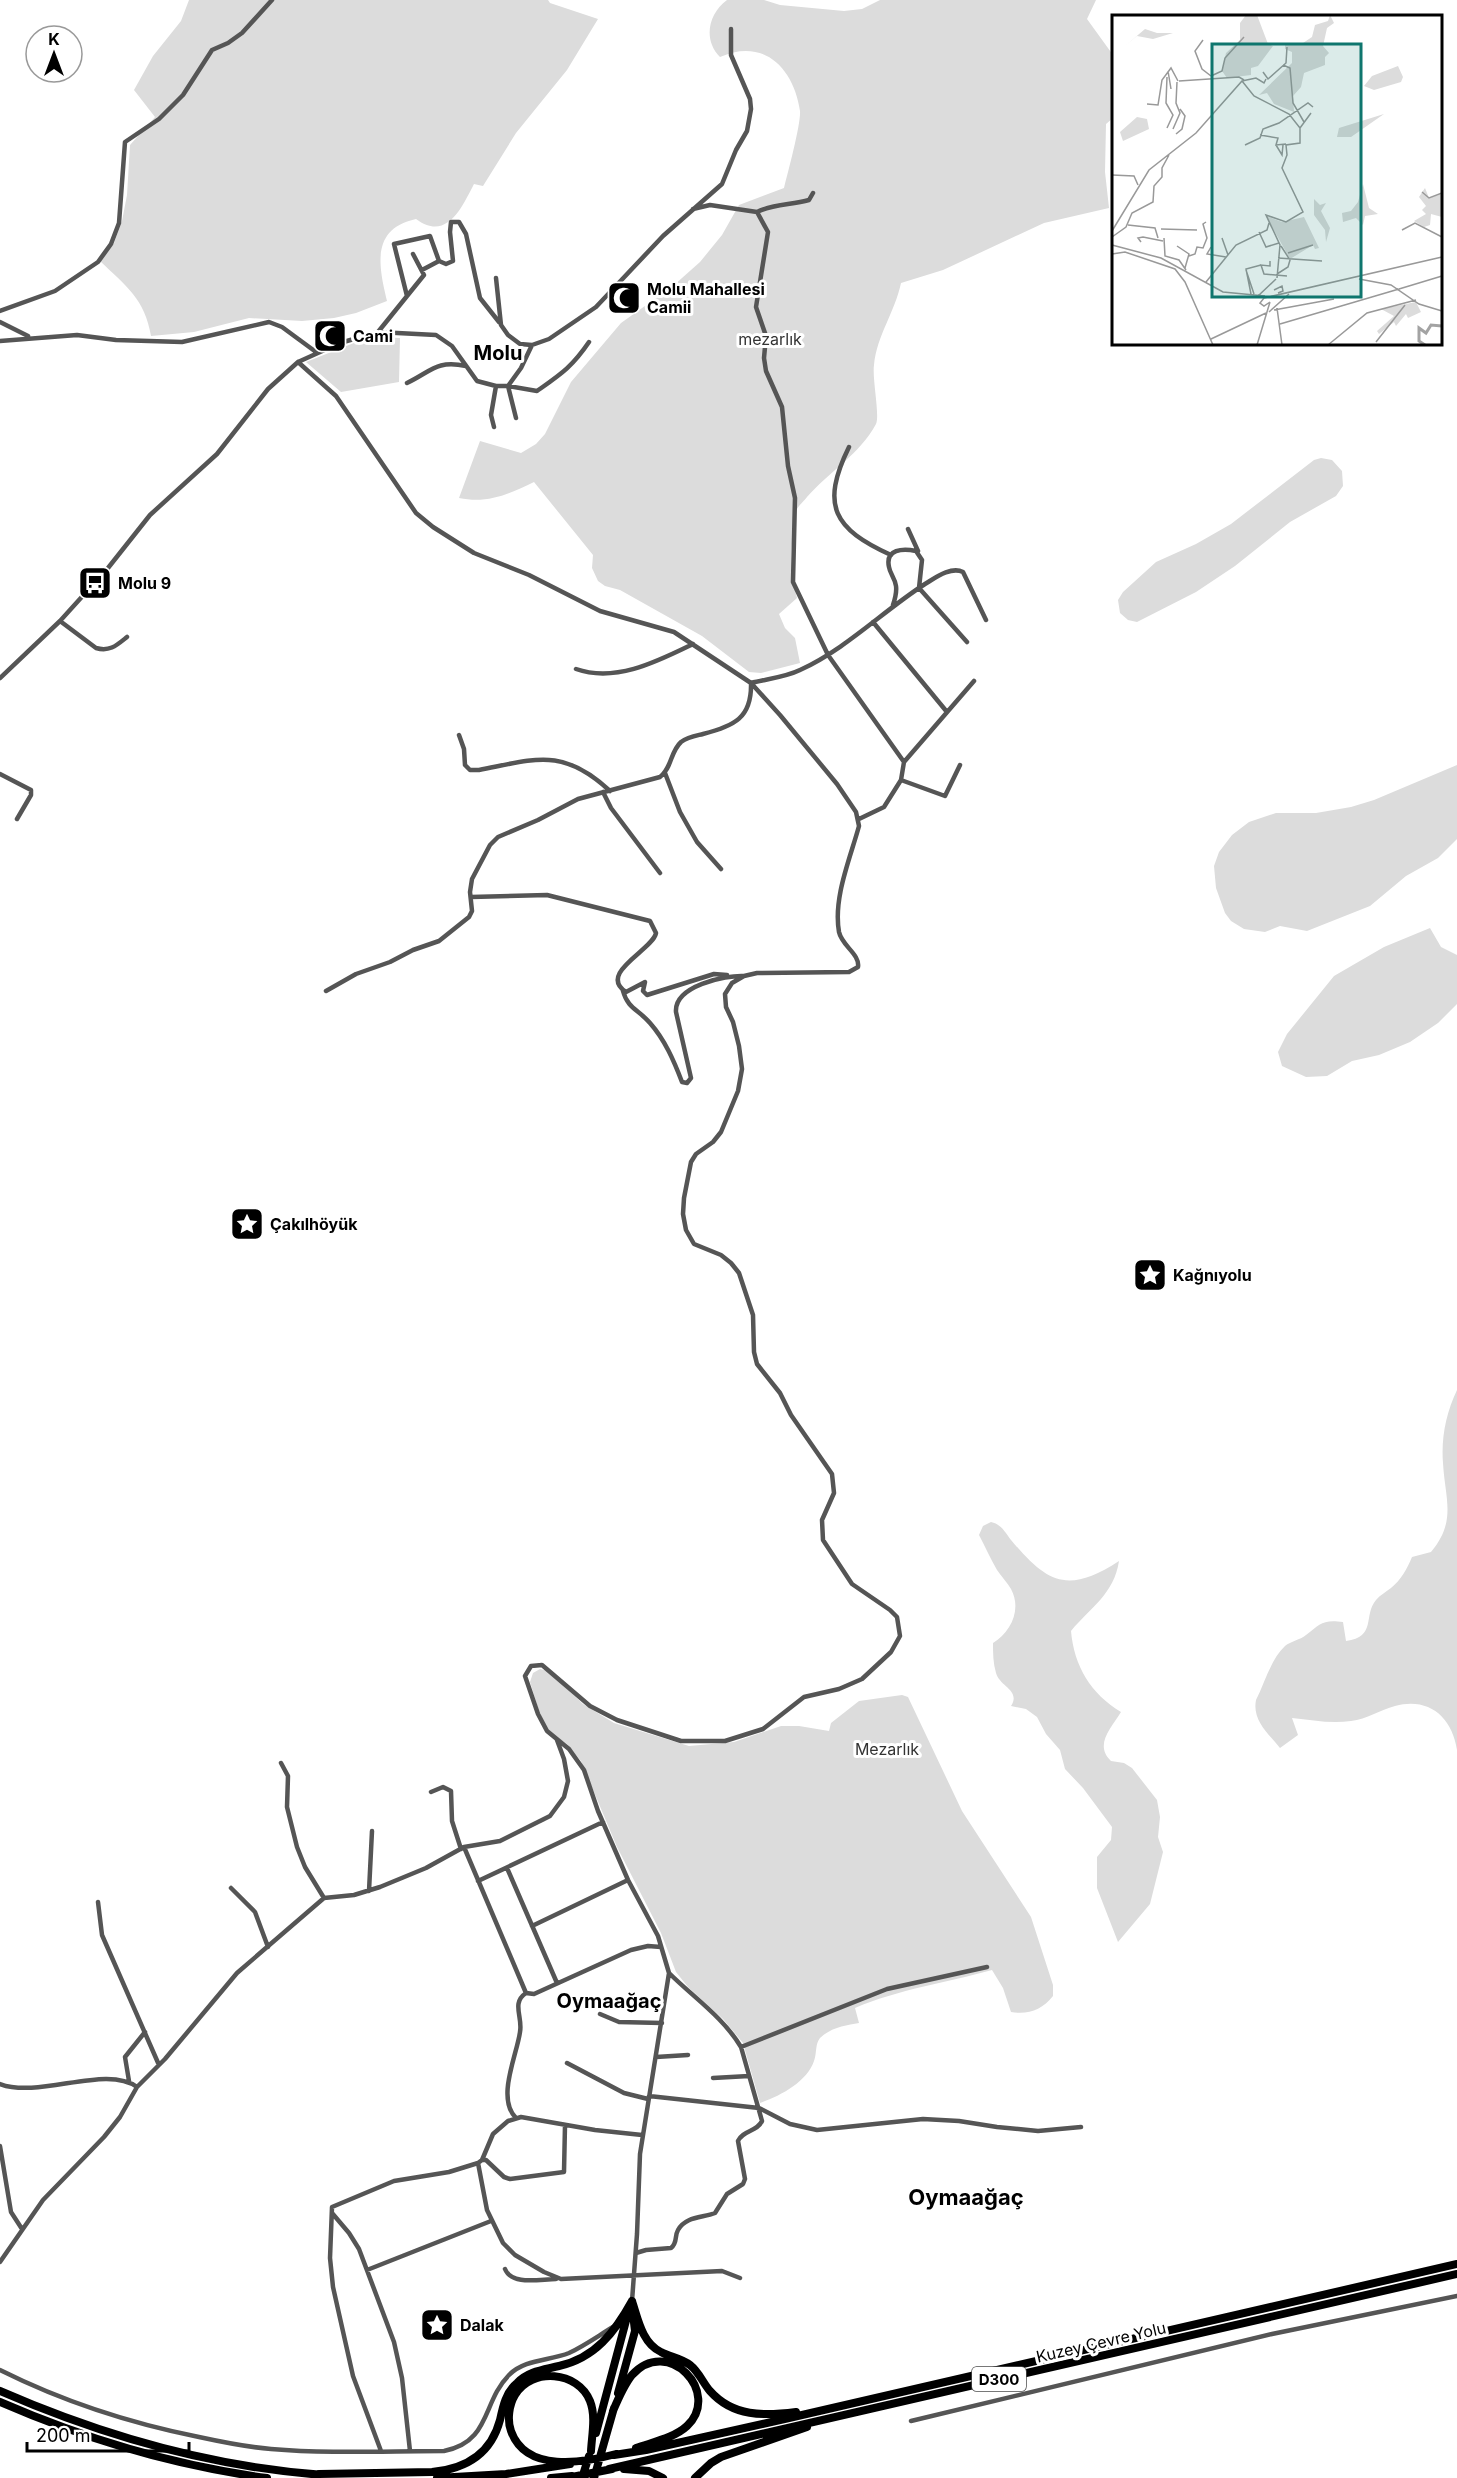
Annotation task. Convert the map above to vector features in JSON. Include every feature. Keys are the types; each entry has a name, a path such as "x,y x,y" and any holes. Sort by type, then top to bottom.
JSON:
{"highway":[{"name":"Kuzey Çevre Yolu","path":"609,2469 834,2412 1457,2264"},
{"name":"Kuzey Çevre Yolu","path":"614,2455 834,2412 1457,2274"},
{"path":"319,2474 432,2472 466,2465 480,2456 490,2442 498,2427 506,2397 513,2385 541,2369 574,2361 591,2352 606,2340 620,2323 632,2301"},
{"path":"594,2478 635,2331 632,2301"},
{"path":"632,2301 642,2331 654,2349 692,2367 712,2393 729,2407 757,2415 834,2412"},
{"path":"575,2477 591,2451 632,2301"},
{"path":"613,2411 632,2375 651,2363 662,2362 679,2366 690,2376 697,2394 696,2413 686,2428 658,2441 614,2455"},
{"path":"580,2461 543,2460 523,2449 510,2424 512,2404 520,2389 537,2378 557,2376 565,2378 582,2389 589,2398 592,2410 591,2451"},
{"path":"0,2391 77,2422 142,2443 254,2467 382,2478"},
{"path":"0,2402 74,2431 119,2445 197,2466 265,2478"},
{"path":"695,2478 721,2457 834,2412"},
{"name":"D300","path":"437,2478 556,2468 614,2455"},
{"path":"609,2469 649,2471 663,2478"},
{"name":"D300","path":"551,2478 575,2477 609,2469"}],"street":[{"path":"0,311 55,291 98,262 111,244 119,223 125,142 159,119 183,95 212,50 228,44 242,33 272,0"},
{"path":"407,296 394,244 430,237 439,261 446,264 453,261 451,222 459,222 466,234 480,297 508,335 520,344 532,345 549,339 596,307 663,236 722,184 750,119 750,99 731,55 731,29"},
{"path":"693,209 719,206 757,212 769,207 793,205 809,200 813,193"},
{"path":"757,212 768,232 756,307 766,336 764,358 766,371 782,407 788,466 795,498 792,582 828,656 904,762"},
{"path":"378,332 424,275 413,254"},
{"path":"422,270 439,261"},
{"path":"496,278 501,325"},
{"path":"0,322 31,337"},
{"path":"0,340 77,335 126,341 182,342 269,322 282,327 316,352"},
{"path":"0,678 60,621 108,568 150,515 217,454 268,389 298,362 316,352 359,336 378,332 436,335 452,346 477,381 496,386 537,391 561,376 576,361 588,342"},
{"path":"516,418 508,386 521,368 532,345"},
{"path":"298,362 336,396 416,513 474,553 529,575 600,611 674,632 752,683 830,775 856,812 859,826 840,897 839,925 841,939 858,959 857,970 849,972 778,971 744,976 714,974 647,994 643,991 646,982 628,992 623,990"},
{"path":"407,383 435,366 449,363 466,366"},
{"path":"494,427 491,415 496,386"},
{"path":"849,447 838,469 834,503 837,514 842,524 855,535 891,555"},
{"path":"908,529 922,560 919,588 966,642"},
{"path":"893,605 896,586 889,567 891,555 898,549 919,553"},
{"path":"752,683 798,671 828,656 893,605 937,577 955,570 964,573 986,620"},
{"path":"60,621 102,650 113,648 127,637"},
{"path":"873,622 947,712"},
{"path":"576,669 596,673 629,670 693,644"},
{"path":"859,819 884,807 901,780 904,762 974,681"},
{"path":"326,992 356,974 390,962 418,947 439,941 469,917 472,911 473,876 495,839 538,820 569,802 657,779 665,773 674,753 683,741 723,727 742,717 750,704 752,683"},
{"path":"459,735 464,749 465,765 470,770 528,760 560,760 583,769 610,791"},
{"path":"901,780 945,796 960,765"},
{"path":"665,773 680,812 697,842 721,869"},
{"path":"0,774 32,790 17,819"},
{"path":"603,792 611,808 660,873"},
{"path":"471,897 547,895 650,921 655,928 655,937 648,947 622,967 619,977 626,1003 649,1022 674,1061 682,1082 687,1083 691,1078 678,1022 676,1002 683,994 727,975"},
{"path":"632,2301 642,2135 669,1973 661,1947 628,1880 584,1770 569,1749 546,1731 526,1680 526,1672 534,1665 545,1667 590,1706 617,1720 681,1742 725,1741 763,1729 804,1697 839,1689 862,1679 891,1652 900,1636 897,1617 891,1610 852,1584 823,1540 822,1521 834,1493 832,1474 791,1415 780,1393 757,1364 754,1352 753,1315 739,1273 721,1255 694,1244 686,1230 683,1214 684,1198 691,1162 721,1132 738,1091 742,1069 740,1046 724,1001 728,988 744,976"},
{"path":"0,2262 52,2189 109,2131 137,2087 159,2065 237,1973 324,1898 369,1891 426,1868 463,1848 500,1841 544,1820 555,1810 564,1797 568,1781 564,1759 555,1738"},
{"path":"281,1762 288,1776 287,1807 297,1847 305,1867 324,1898"},
{"path":"431,1792 443,1787 451,1791 452,1821 526,1993"},
{"path":"478,1881 603,1822"},
{"path":"369,1891 372,1831"},
{"path":"507,1868 557,1983"},
{"path":"532,1926 628,1880"},
{"path":"231,1888 255,1912 268,1947"},
{"path":"98,1902 102,1935 159,2065"},
{"path":"516,2118 509,2106 508,2079 520,2032 521,2020 518,2004 520,1998 526,1993 532,1994 631,1950 648,1946 661,1947"},
{"path":"741,2047 888,1989 987,1967"},
{"path":"636,2253 649,2249 671,2248 676,2243 678,2230 684,2224 695,2218 715,2213 727,2194 743,2184 745,2179 738,2140 740,2136 760,2125 762,2119 741,2047 721,2021 669,1973"},
{"path":"600,2014 619,2022 662,2023"},
{"path":"129,2081 125,2057 145,2032"},
{"path":"656,2057 688,2055"},
{"path":"567,2063 624,2093 649,2098 759,2108 790,2124 817,2130 923,2119 1038,2131 1081,2127"},
{"path":"713,2078 749,2076"},
{"path":"0,2084 24,2089 104,2079 129,2081 137,2087"},
{"path":"561,2279 535,2268 511,2252 502,2243 491,2221 484,2202 480,2161 493,2134 504,2124 516,2118 531,2117 565,2125 642,2135"},
{"path":"381,2451 346,2354 331,2277 332,2207 394,2181 449,2172 480,2161 488,2161 510,2180 564,2172 565,2125"},
{"path":"0,2146 11,2212 22,2229"},
{"path":"332,2213 354,2240 399,2360 410,2451"},
{"path":"367,2270 491,2221"},
{"path":"504,2269 509,2277 514,2279 561,2279 722,2271 740,2278"},
{"path":"911,2421 1272,2334 1457,2296"},
{"path":"0,2370 84,2407 162,2430 268,2449 444,2451 462,2445 473,2437 481,2427 496,2393 514,2371 532,2362 569,2352 620,2323"}],"green space":[{"path":"189,0 548,0 550,3 598,19 567,70 516,133 483,186 474,184 452,219 436,226 427,225 416,219 401,224 384,240 381,263 387,301 356,313 334,318 302,321 249,318 194,332 151,336 144,312 133,294 100,261 114,243 122,221 127,195 130,145 155,117 134,90 153,56 181,21"},
{"name":"mezarlık","path":"727,0 764,0 780,5 844,11 862,9 880,0 1096,0 1087,19 1112,54 1112,119 1106,124 1105,172 1109,208 1044,223 943,270 901,283 876,354 874,371 876,424 862,445 816,488 800,505 795,515 791,564 797,598 779,614 785,628 795,638 800,663 761,673 749,672 702,636 620,590 605,586 598,581 592,568 593,555 534,482 489,499 459,498 480,441 521,453 536,444 545,434 571,382 621,323 673,286 700,262 722,235 739,205 784,188 800,117 797,96 784,70 763,54 750,51 720,57 711,43 710,27 721,6"},
{"path":"369,337 400,338 399,382 341,392 306,362"},
{"path":"1321,458 1332,460 1342,471 1343,486 1336,496 1290,522 1235,566 1196,592 1137,622 1128,620 1120,613 1118,600 1123,592 1156,562 1196,544 1231,524 1314,460"},
{"path":"1457,765 1457,839 1438,858 1406,876 1370,906 1307,931 1280,926 1265,932 1244,929 1231,921 1225,913 1216,888 1214,866 1219,852 1232,835 1249,822 1276,813 1316,813 1351,807 1374,800"},
{"path":"1430,928 1441,947 1457,955 1457,1004 1438,1023 1410,1042 1379,1055 1352,1061 1327,1076 1306,1077 1282,1066 1278,1052 1287,1034 1334,976 1384,947"},
{"path":"1457,1390 1457,1750 1450,1728 1444,1719 1437,1712 1418,1704 1395,1706 1363,1718 1344,1722 1292,1718 1298,1735 1280,1748 1262,1726 1255,1707 1256,1700 1280,1651 1287,1644 1304,1637 1326,1622 1343,1622 1346,1641 1362,1635 1368,1625 1370,1612 1376,1600 1398,1581 1412,1557 1431,1552 1439,1541 1447,1520 1448,1509 1443,1463 1444,1435 1447,1417"},
{"path":"991,1522 998,1525 1036,1566 1048,1575 1060,1579 1086,1578 1119,1561 1107,1591 1071,1631 1076,1656 1086,1678 1101,1697 1121,1712 1106,1736 1104,1749 1106,1755 1111,1761 1124,1763 1132,1768 1157,1800 1160,1817 1158,1837 1163,1852 1150,1904 1118,1942 1097,1888 1097,1857 1111,1840 1112,1827 1083,1788 1065,1769 1060,1750 1046,1734 1037,1717 1026,1709 1011,1706 1012,1692 1001,1682 996,1673 993,1643 1010,1626 1015,1604 1011,1589 997,1570 979,1535 983,1526"},
{"name":"Mezarlık","path":"540,1669 548,1671 583,1704 614,1723 689,1746 734,1742 781,1726 799,1726 829,1731 831,1723 859,1701 902,1695 908,1697 962,1811 1031,1917 1053,1985 1053,1996 1044,2005 1034,2010 1023,2013 1011,2012 1003,1988 992,1970 872,2001 855,2008 859,2023 833,2029 820,2038 814,2061 799,2082 760,2103 743,2043 723,2019 688,1987 676,1972 661,1933 617,1847 581,1761 567,1744 548,1731 530,1682 533,1673"}],"place":[{"name":"Molu Mahallesi Camii","path":"624,298"},
{"name":"Cami","path":"330,336"},
{"name":"Molu 9","path":"95,583"},
{"name":"Çakılhöyük","path":"247,1224"},
{"name":"Kağnıyolu","path":"1150,1275"},
{"name":"Dalak","path":"437,2325"}],"district":[{"name":"Molu","path":"498,353"},
{"name":"Oymaağaç","path":"609,2001"},
{"name":"Oymaağaç","path":"966,2197"}]}
